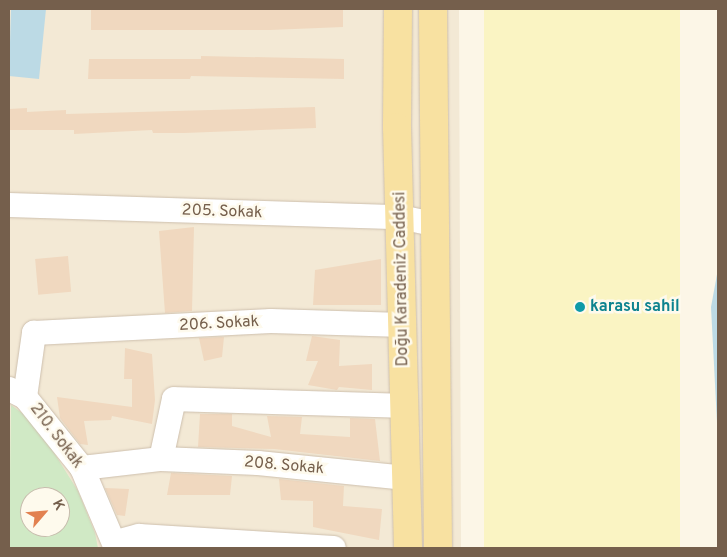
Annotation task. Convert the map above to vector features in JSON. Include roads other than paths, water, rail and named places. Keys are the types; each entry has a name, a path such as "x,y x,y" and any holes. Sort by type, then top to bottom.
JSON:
{"main road":[{"name":"Doğu Karadeniz Caddesi","path":"398,9 400,217 408,548"},
{"name":"Doğu Karadeniz Caddesi","path":"433,9 438,548"}],"street":[{"name":"205. Sokak","path":"9,204 400,217 434,224"},
{"name":"206. Sokak","path":"17,393 34,333 270,321 403,325"},
{"name":"210. Sokak","path":"17,393 82,468 116,545"},
{"path":"161,459 174,399 259,399 334,406 405,406"},
{"name":"208. Sokak","path":"82,468 161,459 258,463 406,478"},
{"path":"116,545 139,536 334,548"}],"water":[{"path":"11,9 46,9 39,79 9,76"},
{"path":"718,269 718,442 711,307"}],"place":[{"name":"karasu sahil","path":"580,307"}]}
